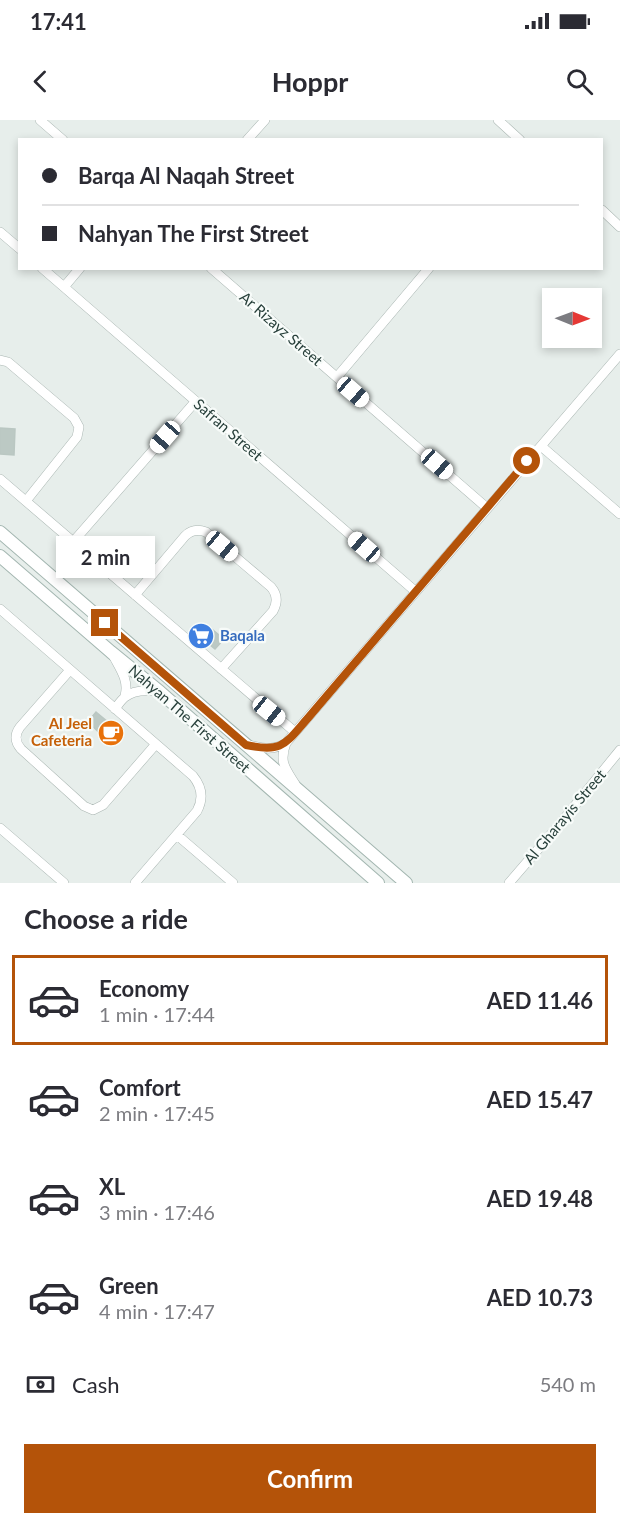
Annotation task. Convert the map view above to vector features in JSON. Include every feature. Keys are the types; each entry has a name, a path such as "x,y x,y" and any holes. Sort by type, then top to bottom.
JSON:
{"main road":[{"name":"Nahyan The First Street","path":"0,532 406,883"},
{"name":"Nahyan The First Street","path":"0,556 160,692 378,883"}],"street":[{"path":"40,120 61,138"},
{"path":"249,138 265,120"},
{"path":"498,120 518,138"},
{"path":"603,211 620,226"},
{"path":"1,235 18,248"},
{"name":"Safran Street","path":"44,270 415,591"},
{"path":"64,287 78,270"},
{"name":"Ar Rizayz Street","path":"214,270 488,508"},
{"path":"337,377 427,270"},
{"path":"246,745 272,748 286,742 620,354"},
{"path":"0,360 8,362 65,410 79,427 77,437 26,501"},
{"path":"73,542 195,402"},
{"path":"541,446 620,514"},
{"path":"0,479 295,732"},
{"path":"135,596 185,536 196,530 206,532 271,587 276,600 273,611 220,669"},
{"path":"0,609 193,776 198,783 201,802 197,811 135,883"},
{"path":"111,652 125,678 127,690 115,709"},
{"path":"70,670 17,730 16,742 84,806 93,810 103,806 156,744"},
{"path":"125,696 146,690 160,692"},
{"path":"286,742 282,752 283,761 300,792"},
{"name":"Al Gharayis Street","path":"508,883 620,750"},
{"path":"0,828 64,883"},
{"path":"177,834 233,883"}],"building":[{"path":"0,428 15,429 14,455 0,454"},
{"path":"208,626 224,639 215,649 199,636"},
{"path":"96,712 120,732 110,743 88,722"}],"place":[{"name":"Baqala","path":"201,636"},
{"name":"Al Jeel Cafeteria","path":"111,733"}],"route":[{"path":"105,623 246,745 261,748 277,747 286,742 308,718 527,461"}]}
